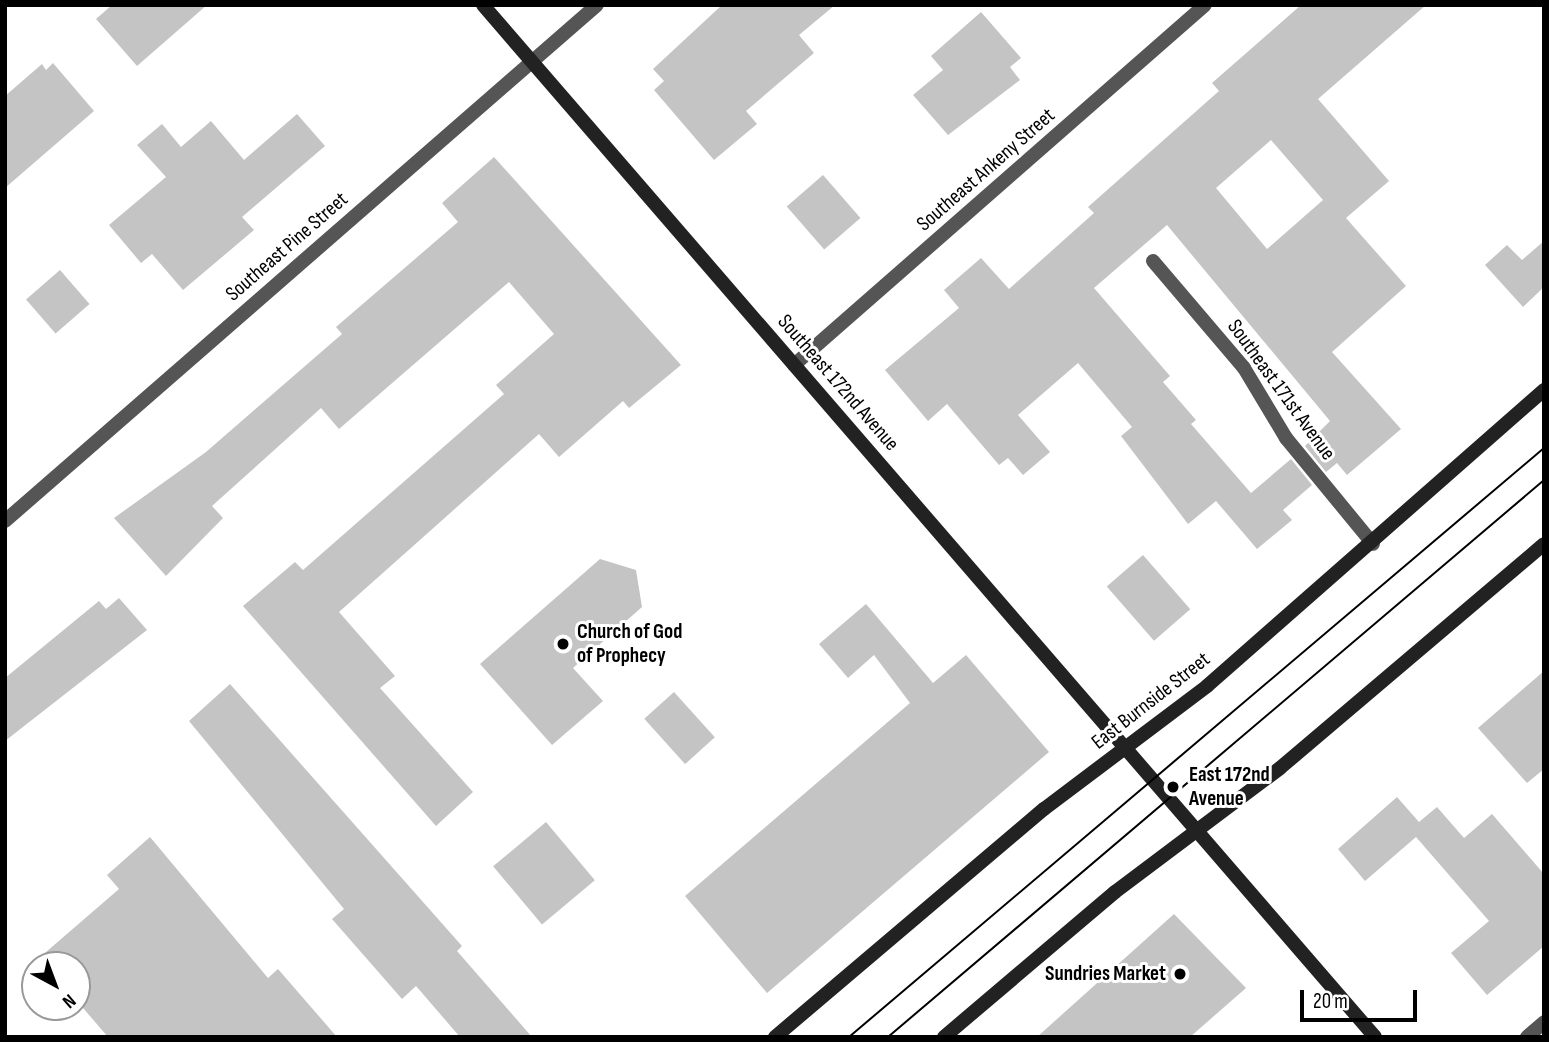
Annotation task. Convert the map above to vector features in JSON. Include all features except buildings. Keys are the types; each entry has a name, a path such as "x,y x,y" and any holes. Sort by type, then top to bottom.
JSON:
{"street":[{"name":"Southeast 172nd Avenue","path":"483,5 1375,1037"},
{"name":"Southeast Pine Street","path":"5,521 597,5"},
{"name":"Southeast Ankeny Street","path":"794,365 1205,5"},
{"name":"Southeast 171st Avenue","path":"1153,261 1244,368 1286,438 1373,544"},
{"name":"East Burnside Street","path":"775,1037 1373,544 1544,390"},
{"path":"944,1037 1544,544"},
{"path":"1527,1037 1544,1022"}],"tram line":[{"path":"849,1037 1544,448"},
{"path":"888,1037 1544,480"}],"place":[{"name":"Church of God of Prophecy","path":"563,644"},
{"name":"East 172nd Avenue","path":"1173,787"},
{"name":"Sundries Market","path":"1180,974"}]}
